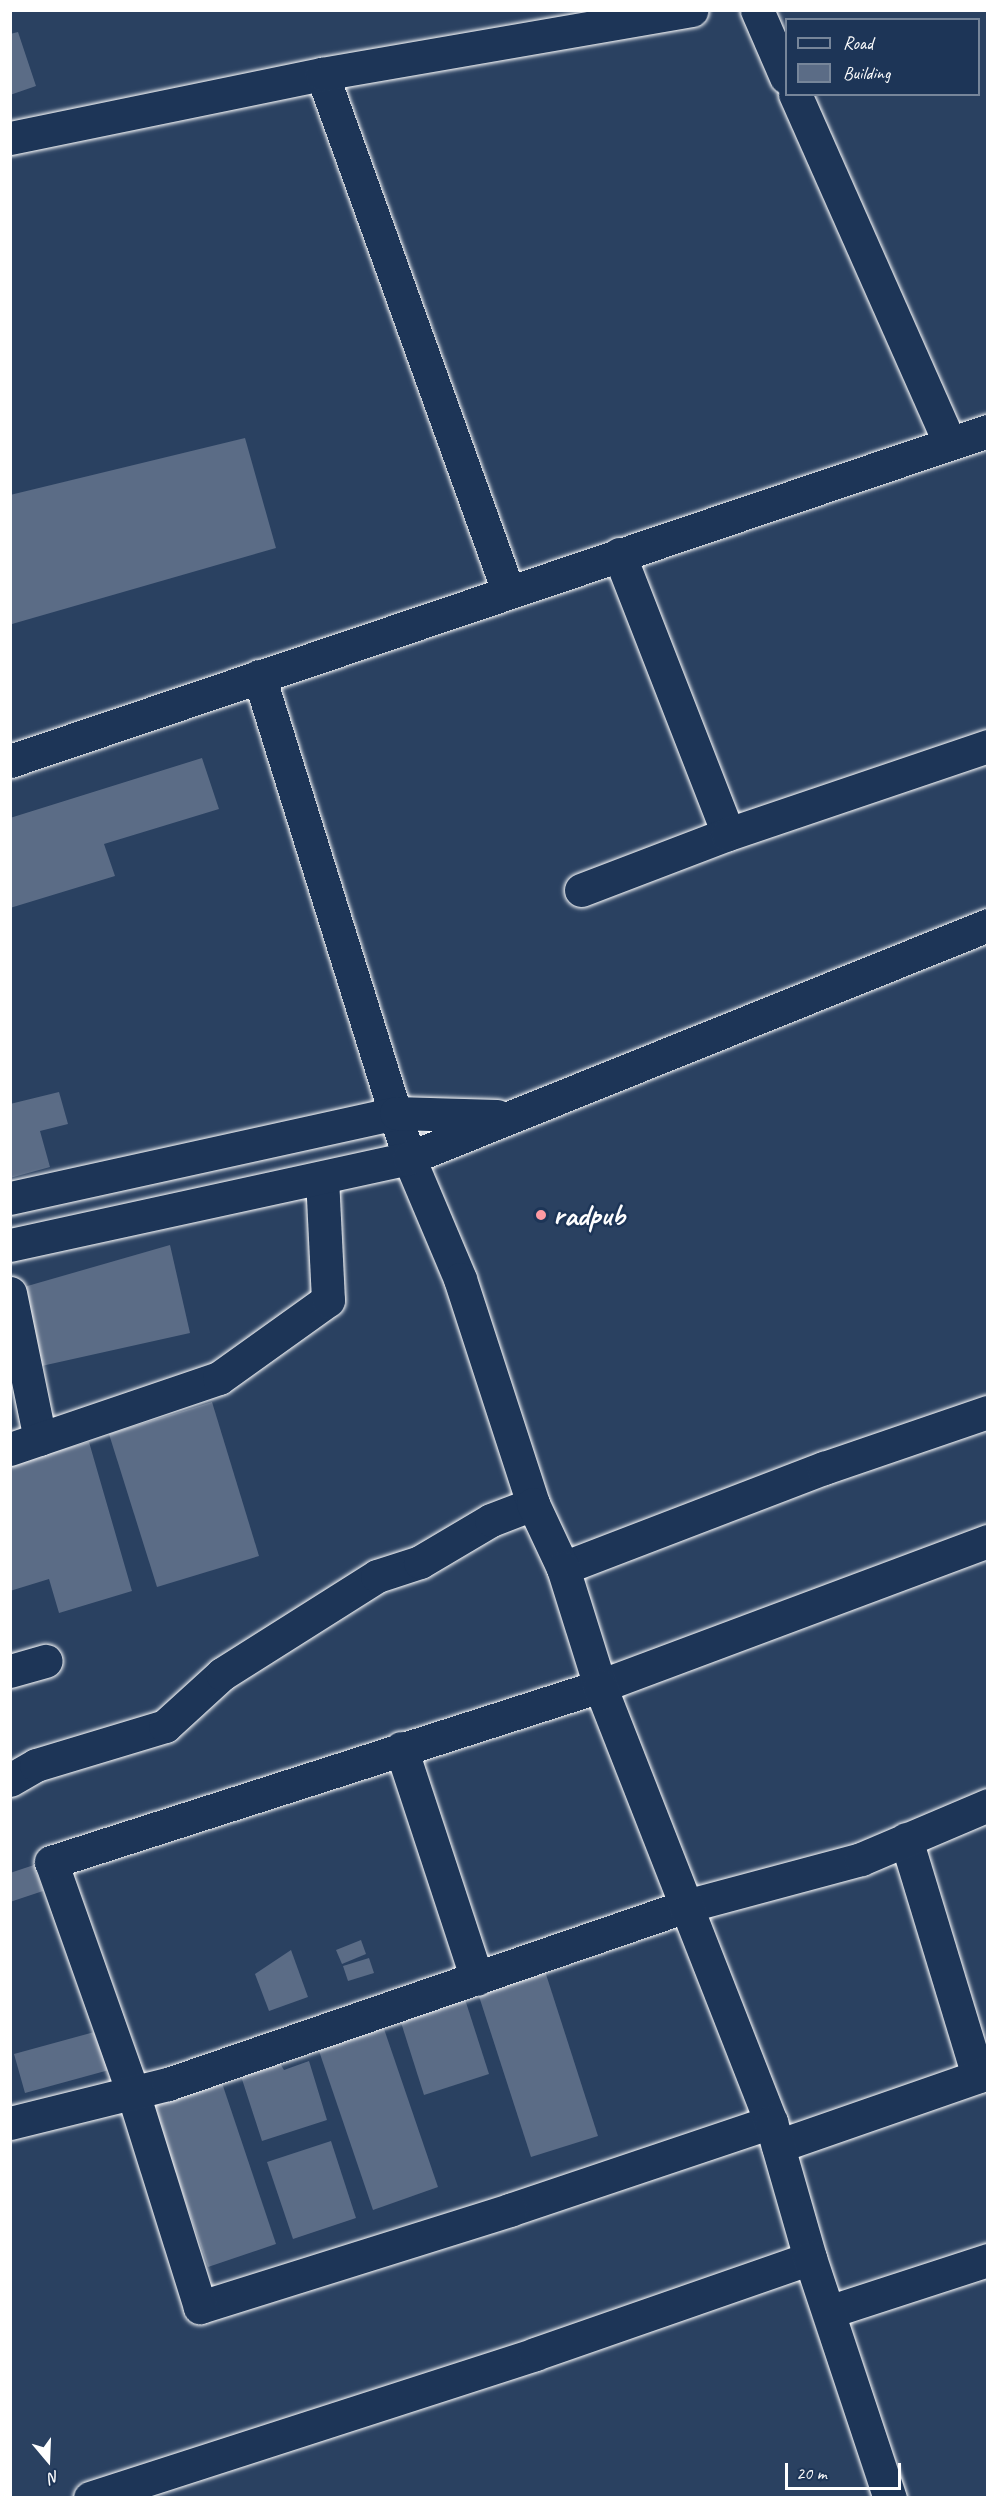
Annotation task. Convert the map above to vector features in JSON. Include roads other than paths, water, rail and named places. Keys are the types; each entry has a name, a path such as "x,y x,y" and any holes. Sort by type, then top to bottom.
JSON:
{"street":[{"path":"10,138 322,74 692,10"},
{"path":"757,10 785,75"},
{"path":"322,74 508,591"},
{"path":"796,96 950,443"},
{"path":"10,761 987,431"},
{"path":"619,554 728,834"},
{"path":"259,676 409,1158 460,1279 533,1504 563,1568 600,1686 775,2134 810,2258 831,2311 890,2498"},
{"path":"581,890 728,834 987,746"},
{"path":"10,1245 322,1179 409,1158 508,1116 987,925"},
{"path":"10,1198 396,1113 508,1116"},
{"path":"10,1293 25,1444 219,1378 328,1300 322,1179"},
{"path":"563,1568 825,1468 987,1412"},
{"path":"10,1780 36,1765 165,1726 222,1674 377,1576 420,1562 491,1520 533,1504"},
{"path":"906,1839 983,2075 510,2210 200,2307 133,2093 51,1862 600,1686 987,1541"},
{"path":"10,1671 46,1661"},
{"path":"401,1748 477,1979"},
{"path":"10,2123 133,2093 477,1979 686,1906 861,1858 987,1805"},
{"path":"90,2498 535,2354 810,2258"},
{"path":"831,2311 987,2260"}],"place":[{"name":"radpub","path":"541,1215"}]}
